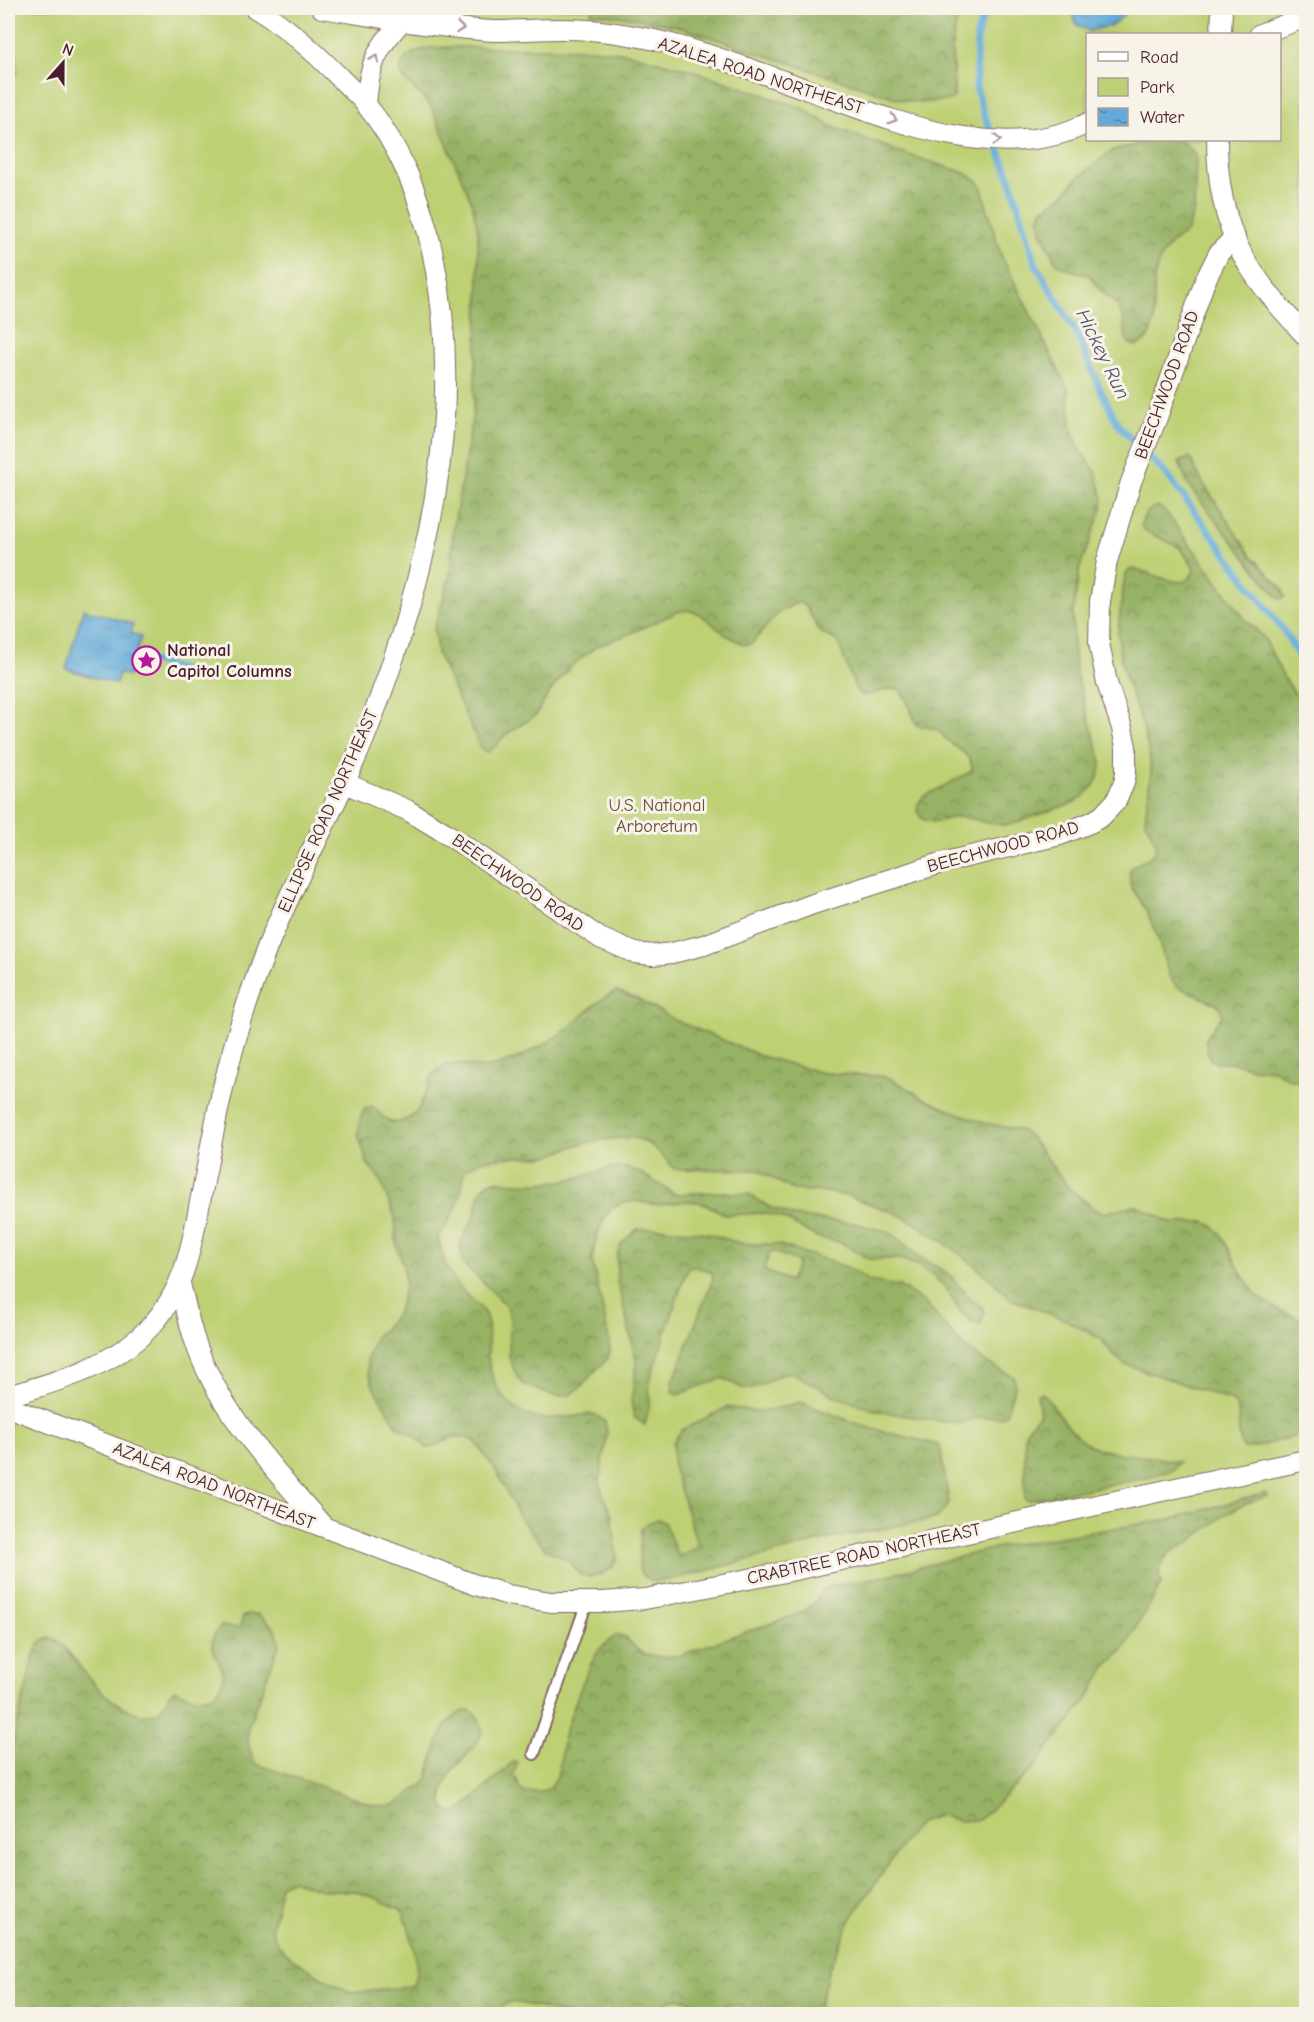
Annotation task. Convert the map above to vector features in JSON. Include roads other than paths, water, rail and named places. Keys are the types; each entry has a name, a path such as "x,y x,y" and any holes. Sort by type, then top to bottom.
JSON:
{"street":[{"name":"ELLIPSE ROAD NORTHEAST","path":"8,1396 69,1378 118,1354 151,1326 180,1284 190,1254 219,1104 246,1005 279,918 345,783 368,730 416,588 436,496 446,389 444,333 439,288 425,223 403,165 366,105 310,47 281,24 255,8"},
{"name":"AZALEA ROAD NORTHEAST","path":"322,8 469,29 495,31 581,29 632,35 700,52 882,116 957,136 999,141 1037,139 1066,132 1086,124"},
{"path":"1221,33 1222,8"},
{"path":"1263,33 1306,17"},
{"path":"366,105 368,79 377,53 386,38 402,21"},
{"path":"1217,141 1222,191 1242,254 1282,310 1306,336"},
{"name":"BEECHWOOD ROAD","path":"345,783 406,810 444,832 600,939 634,953 653,955 704,945 813,904 941,863 1072,832 1092,822 1110,809 1120,792 1126,773 1126,747 1103,670 1098,629 1107,561 1131,482 1158,415 1212,263 1226,244 1235,237"},
{"path":"180,1284 194,1339 216,1387 253,1443 325,1528"},
{"name":"AZALEA ROAD NORTHEAST","path":"8,1407 421,1565"},
{"name":"CRABTREE ROAD NORTHEAST","path":"421,1565 517,1597 551,1602 645,1599 795,1570 1306,1460"}],"lane":[{"path":"534,1754 587,1602"}],"water":[{"path":"1069,8 1133,8 1110,26 1089,31 1077,25"},
{"path":"83,609 133,624 131,633 141,637 129,676 119,673 116,684 66,669"}],"waterway":[{"name":"Hickey Run","path":"986,8 977,35 976,87 985,117 1010,178 1036,265 1075,330 1119,426 1168,476 1286,634 1306,669"},
{"path":"135,656 196,674"}],"place":[{"name":"National Capitol Columns","path":"146,660"}],"park label":[{"name":"U.S. National Arboretum","path":"657,815"}]}
